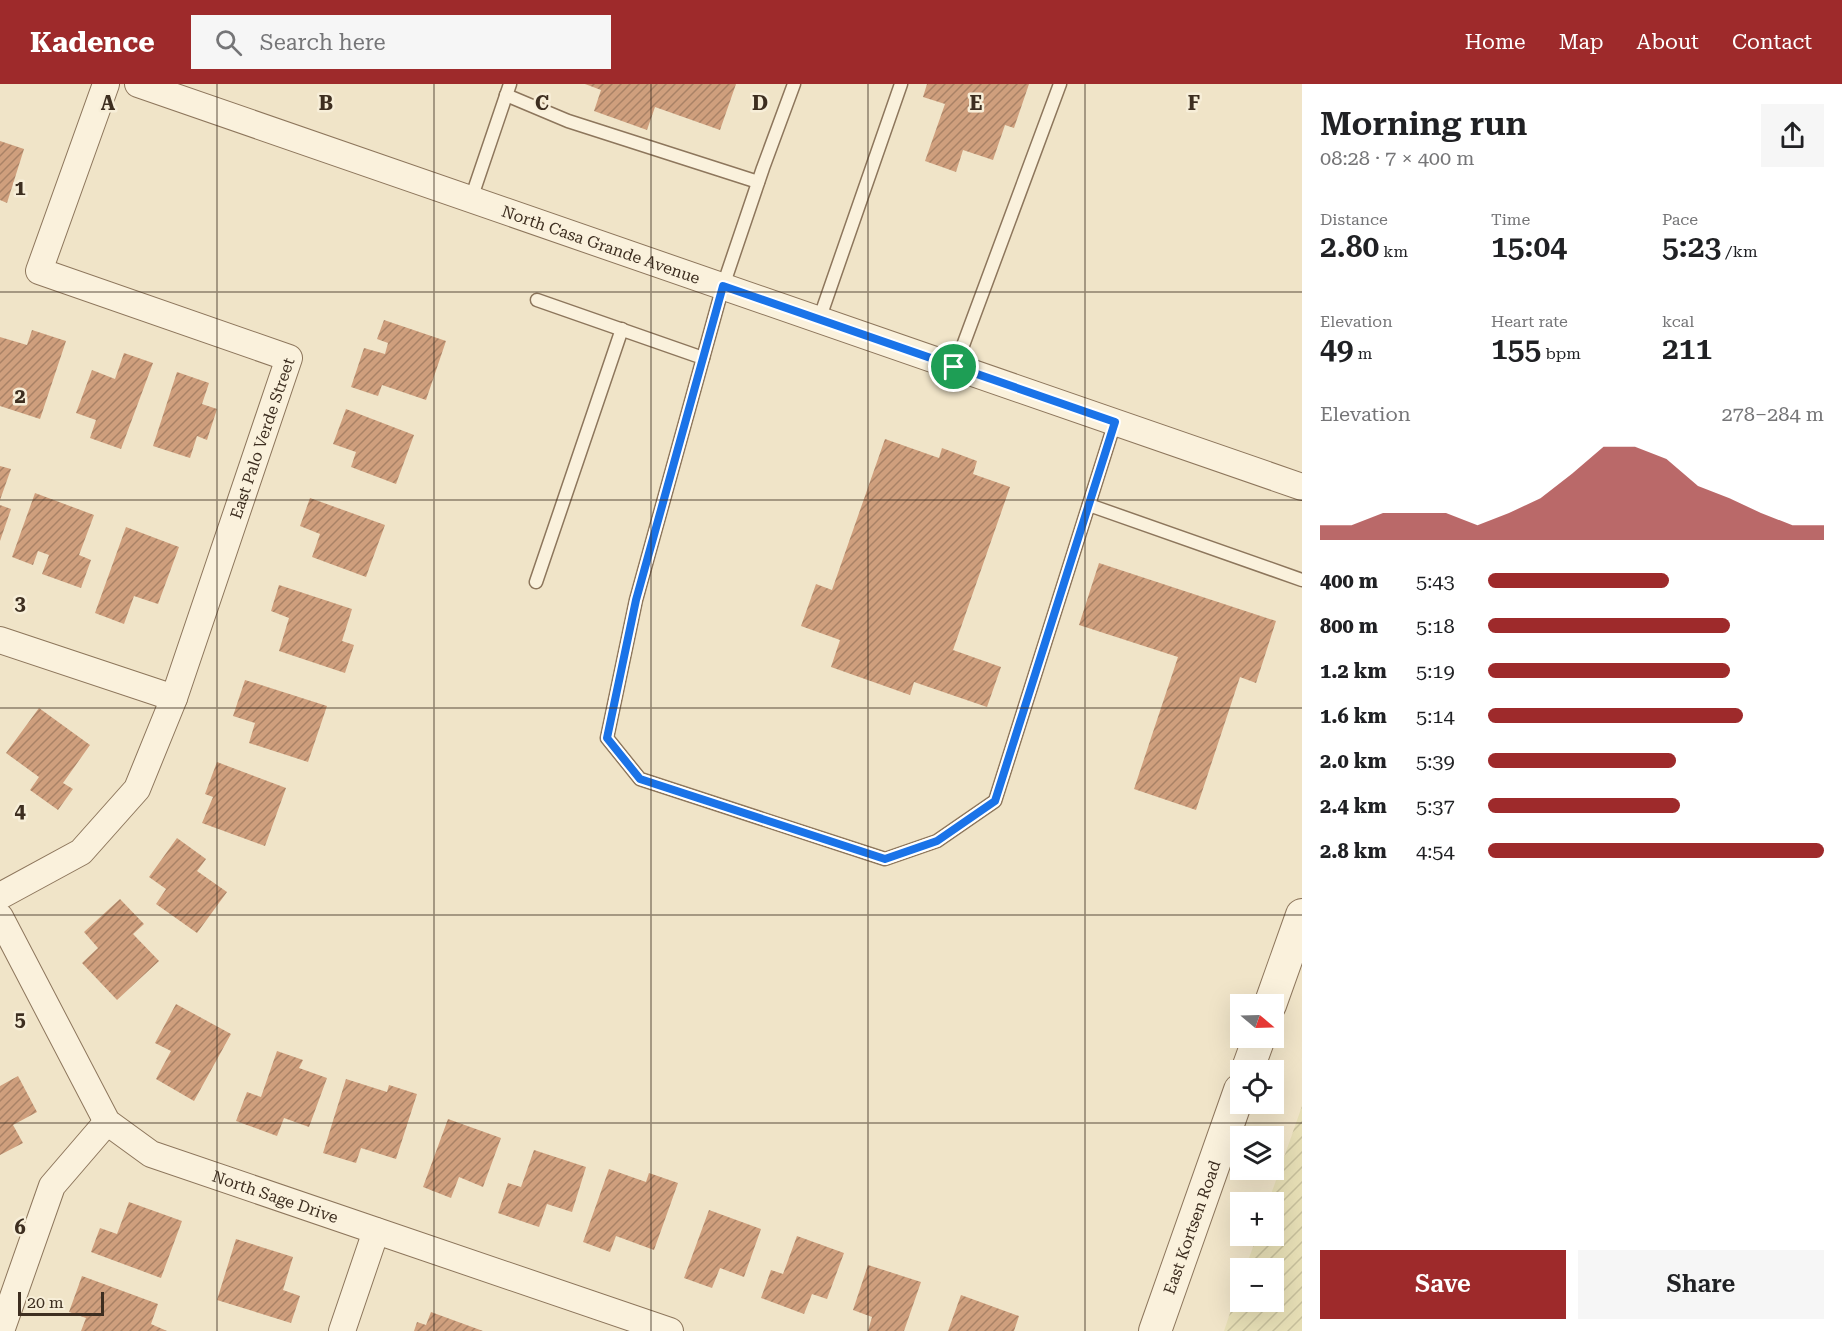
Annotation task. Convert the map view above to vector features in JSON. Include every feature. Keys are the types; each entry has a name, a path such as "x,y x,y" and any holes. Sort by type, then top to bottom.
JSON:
{"street":[{"name":"East Palo Verde Street","path":"0,896 81,852 137,789 174,698 289,358 39,272 106,84"},
{"name":"North Casa Grande Avenue","path":"138,84 1302,487"},
{"path":"0,640 174,698"},
{"path":"1274,994 1302,915"},
{"name":"North Sage Drive","path":"0,917 107,1122 151,1154 670,1331"},
{"name":"East Kortsen Road","path":"1155,1331 1232,1114"},
{"path":"1,1331 52,1185 107,1122"},
{"path":"342,1331 376,1232"}],"lane":[{"path":"794,84 723,286 636,600 607,738 640,779 885,859 937,841 995,801 1115,422"},
{"path":"819,320 901,84"},
{"path":"954,367 1060,84"},
{"path":"471,199 508,90 568,121 758,182"},
{"path":"537,300 703,358"},
{"path":"536,582 622,329"},
{"path":"1089,505 1302,580"}],"shaded area":[{"path":"1302,1106 1302,1331 1224,1331 1230,1312 1284,1312 1284,1258 1249,1258 1253,1246 1284,1246 1284,1192 1272,1192 1276,1180 1284,1180 1284,1157"}],"building":[{"path":"585,84 736,84 720,130 655,107 647,130 594,111 601,90"},
{"path":"927,84 1029,84 1014,128 1005,125 993,160 963,150 956,172 925,161 945,104 923,97"},
{"path":"0,141 24,149 7,203 0,200"},
{"path":"384,320 446,341 426,400 382,385 378,396 351,387 364,348 385,354 388,343 377,339"},
{"path":"32,330 66,341 40,419 0,406 0,337 27,345"},
{"path":"124,353 153,363 121,449 90,438 96,420 76,413 92,370 115,379"},
{"path":"177,372 209,383 202,404 217,409 207,440 197,436 190,458 153,446"},
{"path":"346,409 414,435 396,484 351,467 356,452 333,444"},
{"path":"885,439 939,458 942,448 977,461 973,474 1010,487 953,650 1001,667 987,707 914,682 910,695 831,667 840,640 801,626 816,584 832,590"},
{"path":"0,466 11,469 0,500"},
{"path":"35,493 94,515 79,555 91,560 81,588 42,574 49,555 38,551 33,565 12,557"},
{"path":"310,498 385,525 366,577 312,557 320,534 300,526"},
{"path":"0,505 11,509 0,541"},
{"path":"126,527 179,547 158,604 134,596 124,624 95,613"},
{"path":"1099,563 1276,621 1256,683 1240,677 1196,810 1134,789 1178,657 1079,625"},
{"path":"279,585 352,609 342,641 354,645 345,673 279,651 289,618 271,611"},
{"path":"245,680 327,706 308,762 249,743 255,723 233,716"},
{"path":"39,708 90,745 63,783 73,789 58,810 30,790 39,777 6,753"},
{"path":"217,762 286,788 265,846 202,823 213,797 205,794"},
{"path":"177,838 206,859 197,871 227,892 197,933 156,904 166,889 149,877"},
{"path":"120,899 144,924 133,934 159,961 117,1000 82,963 98,948 84,932"},
{"path":"176,1004 231,1034 194,1101 156,1079 171,1051 155,1043"},
{"path":"277,1051 303,1060 299,1068 327,1078 309,1127 284,1118 277,1136 236,1121 247,1092 261,1097"},
{"path":"18,1076 37,1112 13,1125 23,1143 0,1155 0,1086"},
{"path":"346,1079 387,1092 389,1085 417,1094 396,1159 361,1148 356,1163 323,1153"},
{"path":"448,1119 501,1138 483,1187 459,1177 451,1198 423,1187"},
{"path":"534,1150 586,1167 572,1212 547,1204 539,1227 498,1213 508,1183 521,1187"},
{"path":"609,1169 646,1182 649,1173 678,1183 654,1250 616,1236 610,1252 583,1242"},
{"path":"129,1202 182,1221 161,1278 91,1252 100,1228 117,1234"},
{"path":"709,1210 761,1229 744,1277 720,1268 712,1288 684,1278"},
{"path":"797,1236 844,1253 827,1299 812,1294 804,1314 761,1298 771,1270 783,1274"},
{"path":"236,1239 293,1257 283,1290 300,1296 291,1323 217,1300"},
{"path":"868,1265 921,1282 904,1331 868,1331 872,1317 853,1310"},
{"path":"82,1276 158,1304 151,1324 167,1331 81,1331 86,1318 69,1312"},
{"path":"961,1295 1019,1316 1014,1331 948,1331"},
{"path":"431,1312 483,1331 414,1331 417,1322 426,1325"}],"route":[{"path":"723,286 954,367 1115,422 995,801 937,841 885,859 640,779 607,738 636,600 723,286"}]}
